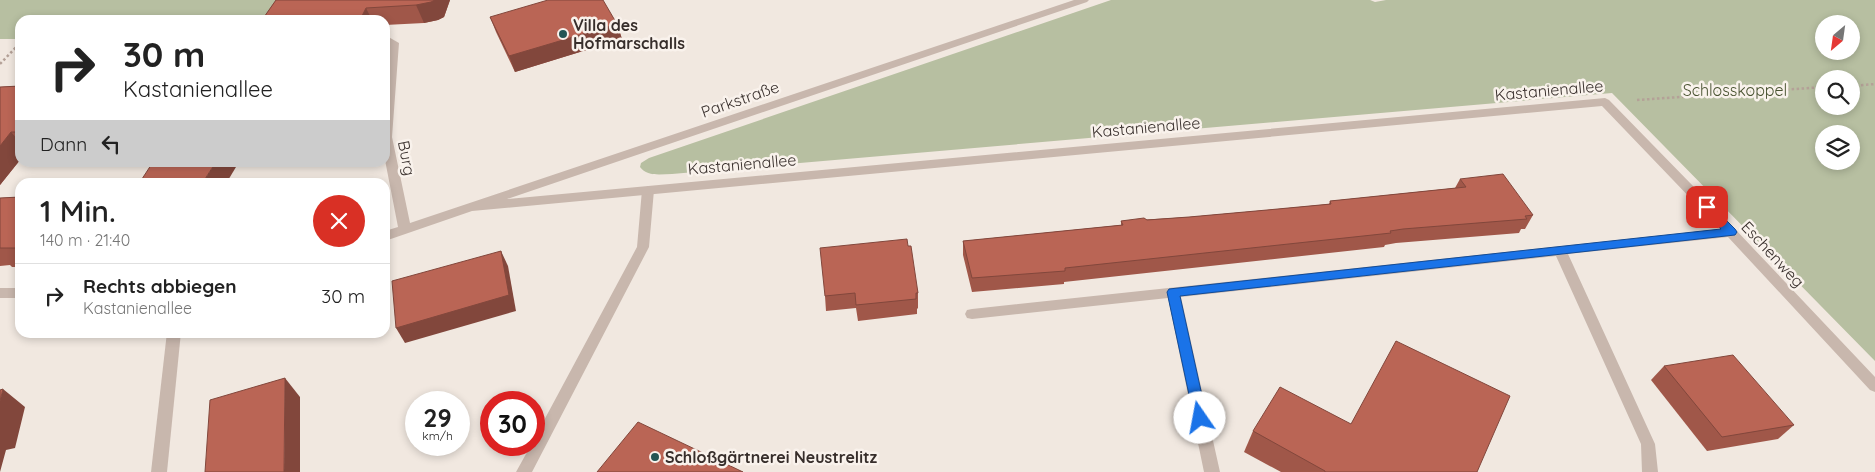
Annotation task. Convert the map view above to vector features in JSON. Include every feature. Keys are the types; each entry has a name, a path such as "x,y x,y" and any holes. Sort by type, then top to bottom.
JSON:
{"street":[{"name":"Parkstraße","path":"405,229 1084,0"},
{"name":"Burg","path":"390,41 394,43 390,90"},
{"name":"Kastanienallee","path":"471,207 1604,102"},
{"name":"Eschenweg","path":"1604,102 1731,232 1875,386"},
{"name":"Burg","path":"390,156 405,229"},
{"path":"524,472 642,247 648,190"},
{"path":"390,234 405,229"},
{"path":"972,314 1731,232"},
{"path":"1560,250 1648,444 1650,472"},
{"path":"1173,292 1212,472"},
{"path":"0,293 15,293"},
{"path":"159,472 173,338"}],"path":[{"path":"0,64 15,48"},
{"path":"1860,85 1875,84"},
{"name":"Kastanienallee","path":"1604,102 1815,89"}],"green space":[{"path":"0,0 290,0 280,15 15,15 15,39 0,39"},
{"name":"Schlosskoppel","path":"1111,0 1370,0 1375,2 1386,0 1875,0 1875,361 1612,93 672,174 646,172 640,167 641,163 649,158"}],"building":[{"path":"276,0 435,0 416,5 366,8 362,15 266,15"},
{"path":"548,0 603,0 617,24 509,56 490,17"},
{"path":"15,86 15,132 11,132 0,146 0,87"},
{"path":"150,167 213,167 206,178 143,178"},
{"path":"1503,174 1533,215 1525,216 1527,219 1403,229 1390,231 1391,233 1065,268 1065,271 972,278 963,241 1123,225 1121,221 1144,218 1147,220 1189,217 1331,204 1330,201 1466,187 1460,179"},
{"path":"15,197 15,248 0,248 0,198"},
{"path":"907,239 908,246 911,246 918,293 916,293 916,299 856,305 855,293 825,296 820,248"},
{"path":"501,251 509,295 396,328 392,281"},
{"path":"1396,341 1510,396 1477,472 1325,472 1253,431 1280,387 1351,424"},
{"path":"1733,355 1794,425 1722,437 1664,366"},
{"path":"285,378 284,472 205,472 210,400"},
{"path":"3,389 0,401 0,390"},
{"path":"638,422 743,472 597,472"}],"place":[{"name":"Villa des Hofmarschalls","path":"563,34"},
{"name":"Schloßgärtnerei Neustrelitz","path":"655,457"}],"route":[{"path":"1200,418 1173,292 1731,232 1707,207"}]}
